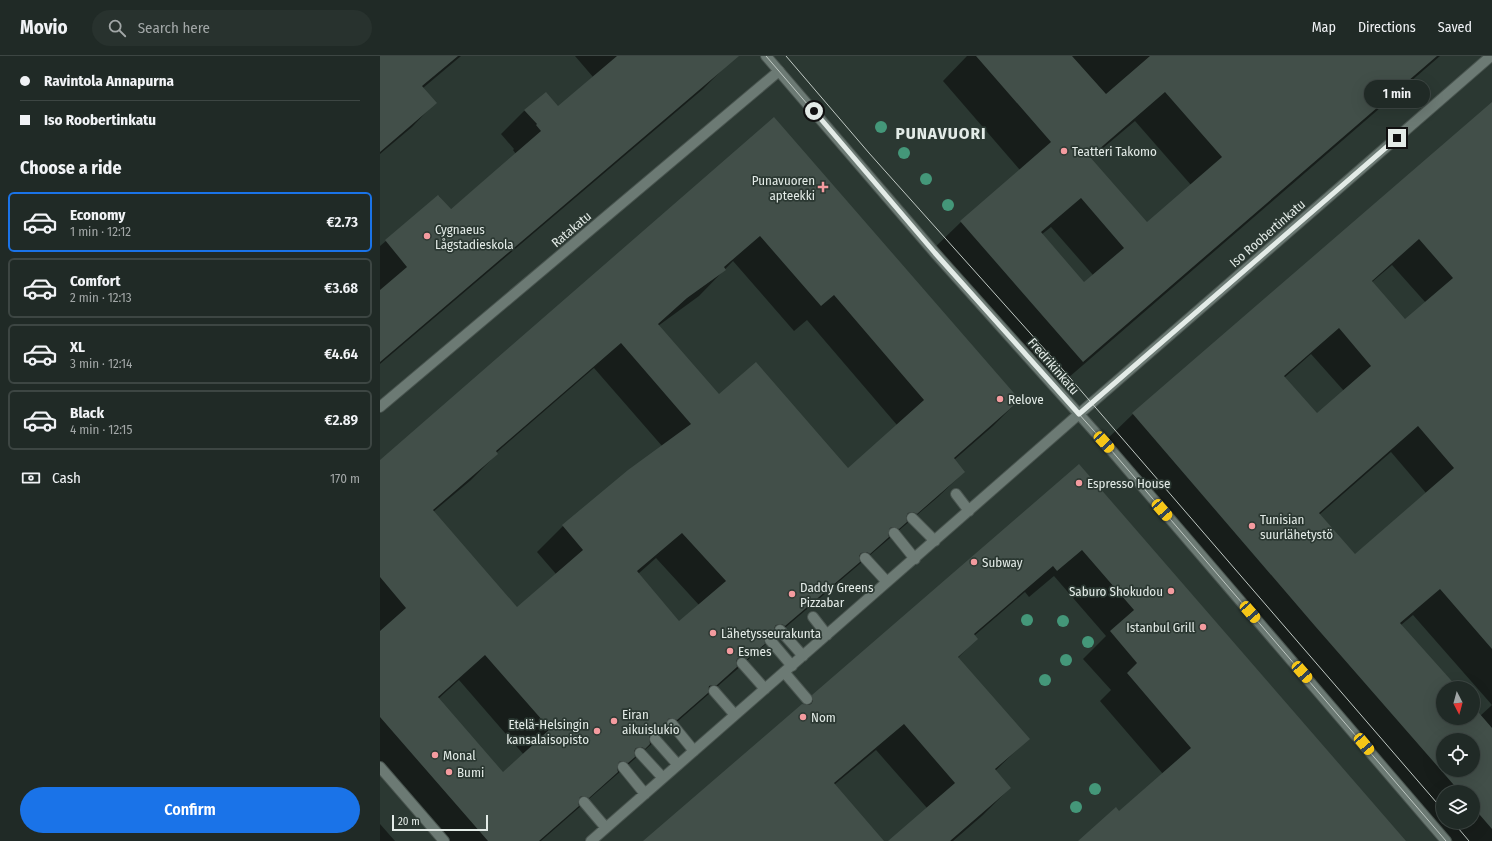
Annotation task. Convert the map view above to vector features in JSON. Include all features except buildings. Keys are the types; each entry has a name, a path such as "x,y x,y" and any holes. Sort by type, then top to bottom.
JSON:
{"street":[{"name":"Fredrikinkatu","path":"766,56 935,253 1079,414 1446,841"},
{"name":"Iso Roobertinkatu","path":"591,841 1491,56"},
{"name":"Ratakatu","path":"380,407 779,71"},
{"path":"956,494 969,511"},
{"path":"912,518 935,541"},
{"path":"894,532 915,558"},
{"path":"865,558 887,582"},
{"path":"813,617 827,635"},
{"path":"793,664 774,636 793,664 807,700"},
{"path":"742,663 765,689"},
{"path":"714,691 735,715"},
{"path":"672,724 694,751"},
{"path":"655,739 678,765"},
{"path":"640,753 663,778"},
{"path":"380,767 444,841"},
{"path":"623,768 645,794"},
{"path":"586,800 608,826"}],"tram line":[{"path":"766,56 935,253 1111,450 1446,841"},
{"path":"786,56 869,153 1064,371 1436,802"},
{"path":"1459,829 1469,841"}],"place":[{"name":"Teatteri Takomo","path":"1064,151"},
{"name":"Punavuoren apteekki","path":"823,187"},
{"name":"Cygnaeus Lågstadieskola","path":"427,236"},
{"name":"Relove","path":"1000,399"},
{"name":"Espresso House","path":"1079,483"},
{"name":"Tunisian suurlähetystö","path":"1252,526"},
{"name":"Subway","path":"974,562"},
{"name":"Saburo Shokudou","path":"1171,591"},
{"name":"Daddy Greens Pizzabar","path":"792,594"},
{"name":"Istanbul Grill","path":"1203,627"},
{"name":"Lähetysseurakunta","path":"713,633"},
{"name":"Esmes","path":"730,651"},
{"name":"Nom","path":"803,717"},
{"name":"Eiran aikuislukio","path":"614,721"},
{"name":"Etelä-Helsingin kansalaisopisto","path":"597,731"},
{"name":"Monal","path":"435,755"},
{"name":"Bumi","path":"449,772"}],"district":[{"name":"PUNAVUORI","path":"941,133"}],"route":[{"path":"814,111 935,253 1079,414 1397,138"}]}
